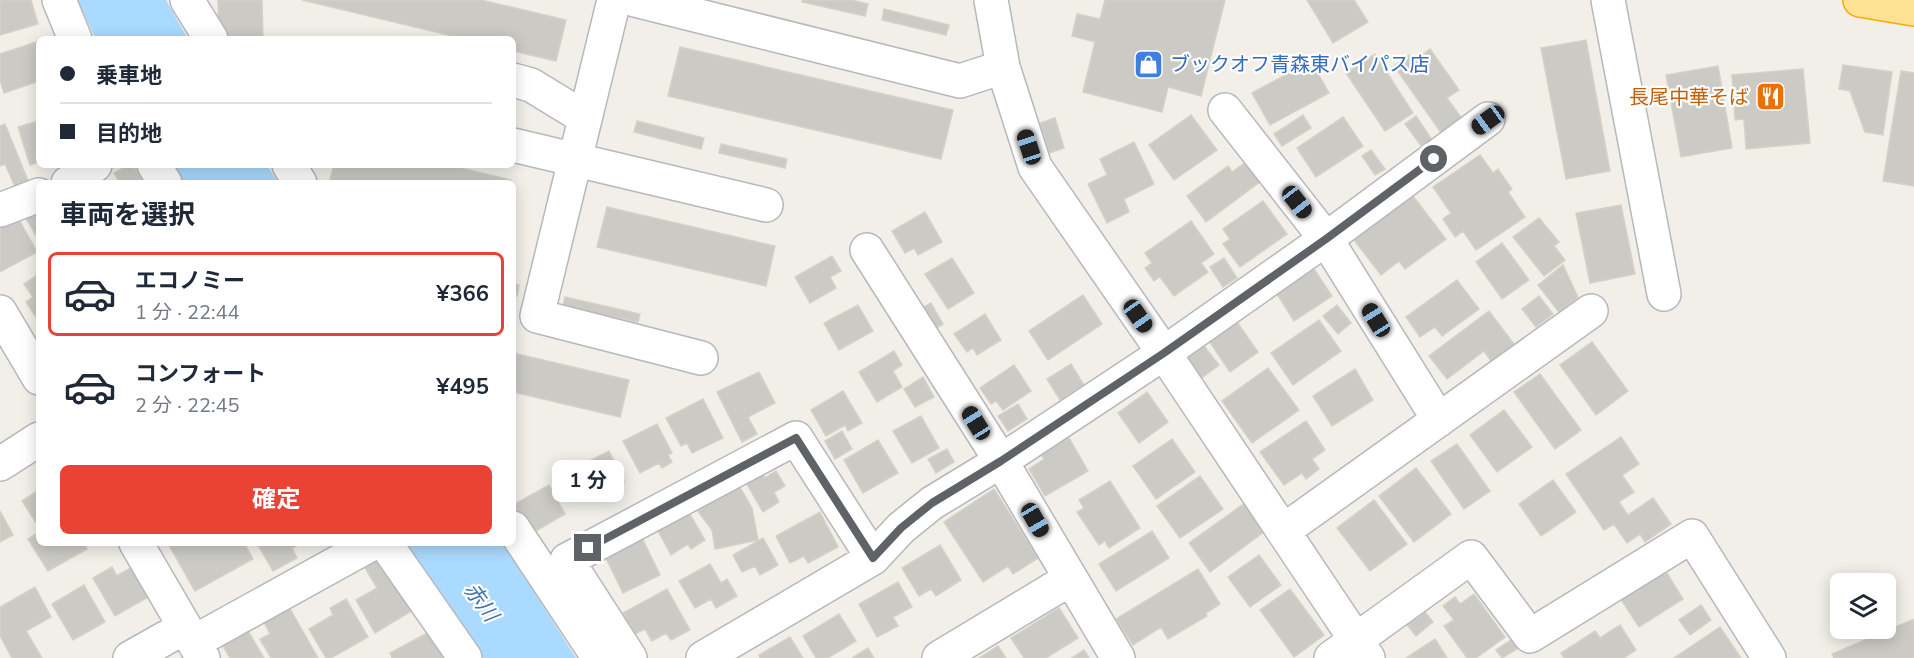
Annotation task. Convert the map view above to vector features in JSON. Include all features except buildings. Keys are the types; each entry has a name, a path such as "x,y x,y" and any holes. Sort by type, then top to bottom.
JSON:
{"highway":[{"path":"1860,0 1914,9"}],"street":[{"path":"59,0 74,36"},
{"path":"187,0 209,36"},
{"path":"614,0 537,316 701,358"},
{"path":"635,0 960,81 1003,67"},
{"path":"991,0 1003,67 1035,167 1164,353 1363,649"},
{"path":"1608,0 1664,294"},
{"path":"516,81 531,85 585,118"},
{"path":"1225,110 1326,239 1438,420"},
{"path":"704,658 873,558 901,528 932,503 1001,461 1164,353 1326,239 1488,120"},
{"path":"516,146 766,205"},
{"path":"72,180 90,168"},
{"path":"0,210 36,196"},
{"path":"867,250 1001,461 1118,658"},
{"path":"1283,531 1592,311"},
{"path":"0,312 36,373"},
{"path":"630,658 567,560 796,438 873,558"},
{"path":"0,464 36,441"},
{"path":"516,533 599,658"},
{"path":"1331,658 1363,649 1471,557 1538,647 1692,536 1769,658"},
{"path":"138,546 194,642"},
{"path":"130,658 194,642 368,546"},
{"path":"387,546 465,658"},
{"path":"939,658 1070,579"}],"water":[{"path":"77,0 166,0 186,36 95,36"},
{"path":"168,168 269,168 276,180 175,180"},
{"name":"赤川","path":"403,546 505,546 576,658 481,658"}],"place":[{"name":"ブックオフ青森東バイパス店","path":"1149,64"},
{"name":"長尾中華そば","path":"1770,97"}],"route":[{"path":"588,548 796,438 873,558 901,528 932,503 1001,461 1164,353 1326,239 1434,159"}]}
